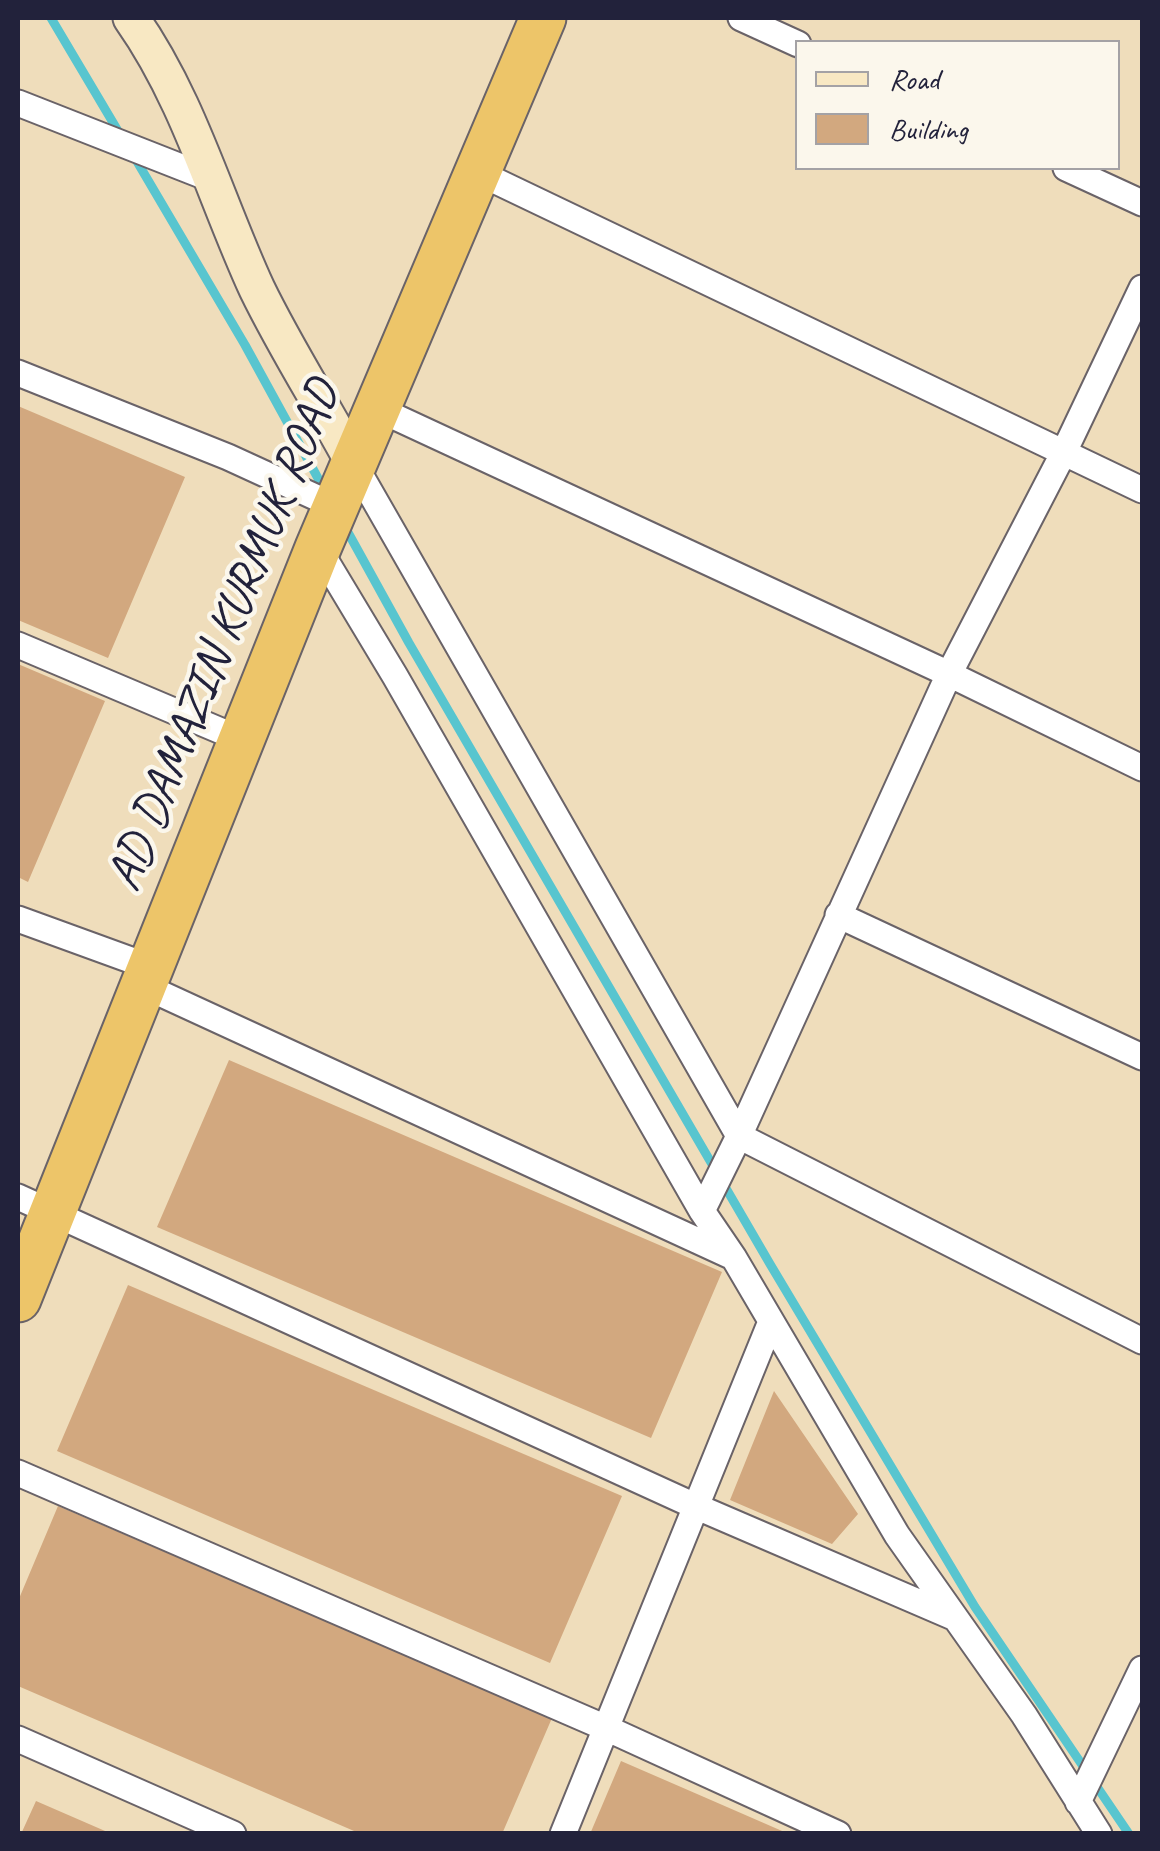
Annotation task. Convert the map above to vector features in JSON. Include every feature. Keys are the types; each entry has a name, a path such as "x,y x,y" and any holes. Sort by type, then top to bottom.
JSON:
{"highway":[{"name":"AD DAMAZIN KURMUK ROAD","path":"18,1300 35,1205 146,976 376,408 544,18"}],"street":[{"path":"131,18 155,52 186,113 258,292 740,1136 1142,1341"},
{"path":"741,18 795,43"},
{"path":"18,104 209,178"},
{"path":"1070,170 1142,203"},
{"path":"477,172 1142,490"},
{"path":"702,1210 740,1136 949,674 1064,452 1142,288"},
{"path":"18,372 228,457 337,507"},
{"path":"376,408 1142,768"},
{"path":"318,548 702,1210 897,1536 1024,1716 1100,1834"},
{"path":"18,645 240,739"},
{"path":"838,915 1142,1057"},
{"path":"18,919 146,976 734,1258"},
{"path":"35,1205 695,1506 954,1618"},
{"path":"562,1834 770,1324"},
{"path":"18,1473 606,1728 838,1834"},
{"path":"1078,1802 1142,1668"},
{"path":"18,1739 233,1834"}],"building":[{"path":"18,406 185,477 108,658 18,620"},
{"path":"18,664 105,701 28,882 18,877"},
{"path":"229,1060 722,1272 651,1438 157,1227"},
{"path":"128,1285 622,1496 550,1663 57,1451"},
{"path":"774,1391 858,1514 832,1544 730,1500"},
{"path":"58,1506 552,1718 502,1834 361,1834 18,1686 18,1601"},
{"path":"621,1761 704,1797 789,1834 590,1834"},
{"path":"36,1801 112,1834 21,1834"}],"waterway":[{"path":"51,18 121,136"},
{"path":"132,153 325,491"},
{"path":"345,527 770,1264 975,1607 1129,1834"}]}
